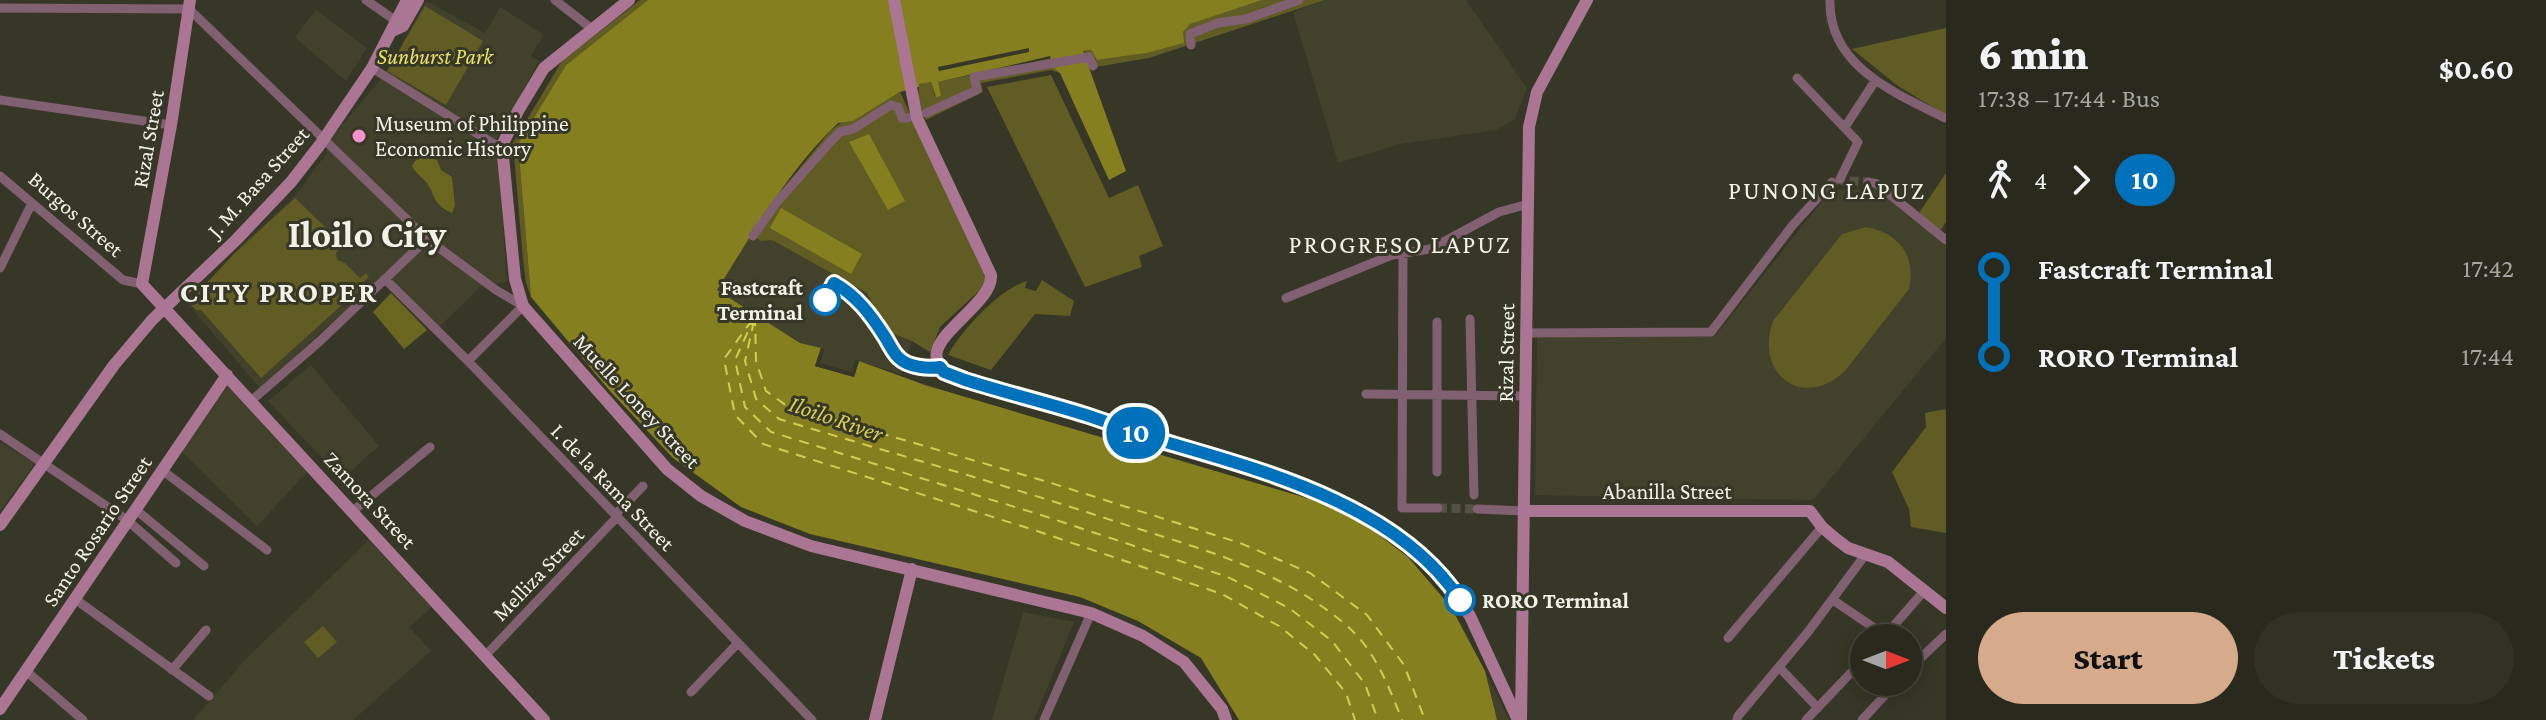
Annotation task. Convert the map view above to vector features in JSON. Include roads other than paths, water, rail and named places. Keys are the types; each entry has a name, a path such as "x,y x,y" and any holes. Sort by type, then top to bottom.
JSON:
{"main road":[{"name":"J. M. Basa Street","path":"0,525 114,365 164,308 236,240 291,182 372,68 397,25 407,0"},
{"name":"J. M. Basa Street","path":"397,25 418,0"},
{"path":"502,146 518,111 544,68 629,0"},
{"path":"894,0 912,96 925,138 991,275 992,283 984,297 941,341 938,351 940,367 952,376 988,388 1242,465 1329,497 1363,515 1422,556 1450,585 1470,616 1520,720"},
{"name":"Rizal Street","path":"1520,720 1529,127 1533,103 1585,1"},
{"name":"Rizal Street","path":"142,284 190,5"},
{"name":"Muelle Loney Street","path":"502,146 515,279 523,306 667,469 701,496 745,521 811,546 1091,613 1143,636 1184,662 1222,709 1226,720"},
{"name":"Burgos Street","path":"142,284 164,308"},
{"name":"Zamora Street","path":"164,308 544,720"},
{"name":"Santo Rosario Street","path":"0,709 227,375"},
{"name":"Abanilla Street","path":"1524,511 1810,511 1822,527"},
{"path":"1822,527 1848,548 1888,562 1946,608"},
{"path":"875,720 912,569"}],"street":[{"path":"366,0 397,25"},
{"path":"555,0 592,29"},
{"path":"1191,45 1190,34 1299,0"},
{"path":"1830,0 1834,29 1849,57 1875,81 1945,118"},
{"path":"0,8 54,4 190,5 323,140 427,239 523,306 468,361"},
{"path":"926,113 977,90 974,77 1091,62"},
{"path":"372,68 494,144 502,146"},
{"path":"1526,333 1711,332 1792,226 1836,180 1858,142 1797,78"},
{"path":"1845,127 1875,81"},
{"path":"0,100 171,125"},
{"path":"753,236 796,179 840,132 853,129 891,105 898,107 902,118 908,118"},
{"name":"Burgos Street","path":"0,176 123,280 142,284"},
{"path":"1868,182 1877,184 1946,240"},
{"path":"0,268 32,203"},
{"path":"1286,298 1360,266 1430,249 1499,212 1528,204"},
{"path":"251,401 427,239"},
{"path":"1403,254 1402,508 1438,508"},
{"name":"I. de la Rama Street","path":"386,280 468,361 812,720"},
{"path":"1470,319 1474,495"},
{"path":"1437,322 1437,472"},
{"path":"1366,394 1525,396"},
{"path":"0,434 127,520 176,563"},
{"path":"353,511 430,447"},
{"path":"162,470 267,550"},
{"name":"Melliza Street","path":"485,656 643,486"},
{"path":"135,509 204,566"},
{"path":"1477,509 1524,511"},
{"path":"1728,638 1822,527"},
{"path":"1737,720 1865,555"},
{"path":"1897,624 1924,591"},
{"path":"75,599 209,696"},
{"path":"1833,600 1867,624"},
{"path":"1044,720 1091,613"},
{"path":"172,670 206,630"},
{"path":"1922,656 1946,634"},
{"path":"691,692 738,643"},
{"path":"1779,667 1818,708"},
{"path":"26,671 83,720"},
{"path":"1806,720 1850,674"},
{"path":"1862,720 1884,696"}],"water":[{"name":"Iloilo River","path":"648,0 1262,0 1190,24 1183,32 1184,43 1147,53 1097,60 1091,50 1083,51 1126,171 1109,180 1050,56 938,82 941,96 936,97 931,82 919,84 919,87 900,92 853,121 838,123 787,181 717,290 800,343 821,348 815,366 854,377 859,361 925,385 1327,504 1363,523 1408,557 1451,607 1485,671 1497,720 1239,720 1201,658 1138,621 1080,597 810,534 741,507 673,458 610,391 531,297 518,144 566,65"},
{"path":"869,134 905,201 888,210 849,142"},
{"path":"781,208 862,254 851,274 770,228"}],"tunnel":[{"path":"1836,180 1868,182"},
{"path":"1438,508 1477,509"}],"place":[{"name":"Museum of Philippine Economic History","path":"359,136"},
{"name":"Fastcraft Terminal","path":"825,300"},
{"name":"RORO Terminal","path":"1460,600"}],"district":[{"name":"PUNONG LAPUZ","path":"1827,190"},
{"name":"Iloilo City","path":"367,234"},
{"name":"PROGRESO LAPUZ","path":"1400,244"},
{"name":"CITY PROPER","path":"279,291"}],"park label":[{"name":"Sunburst Park","path":"435,56"}]}
